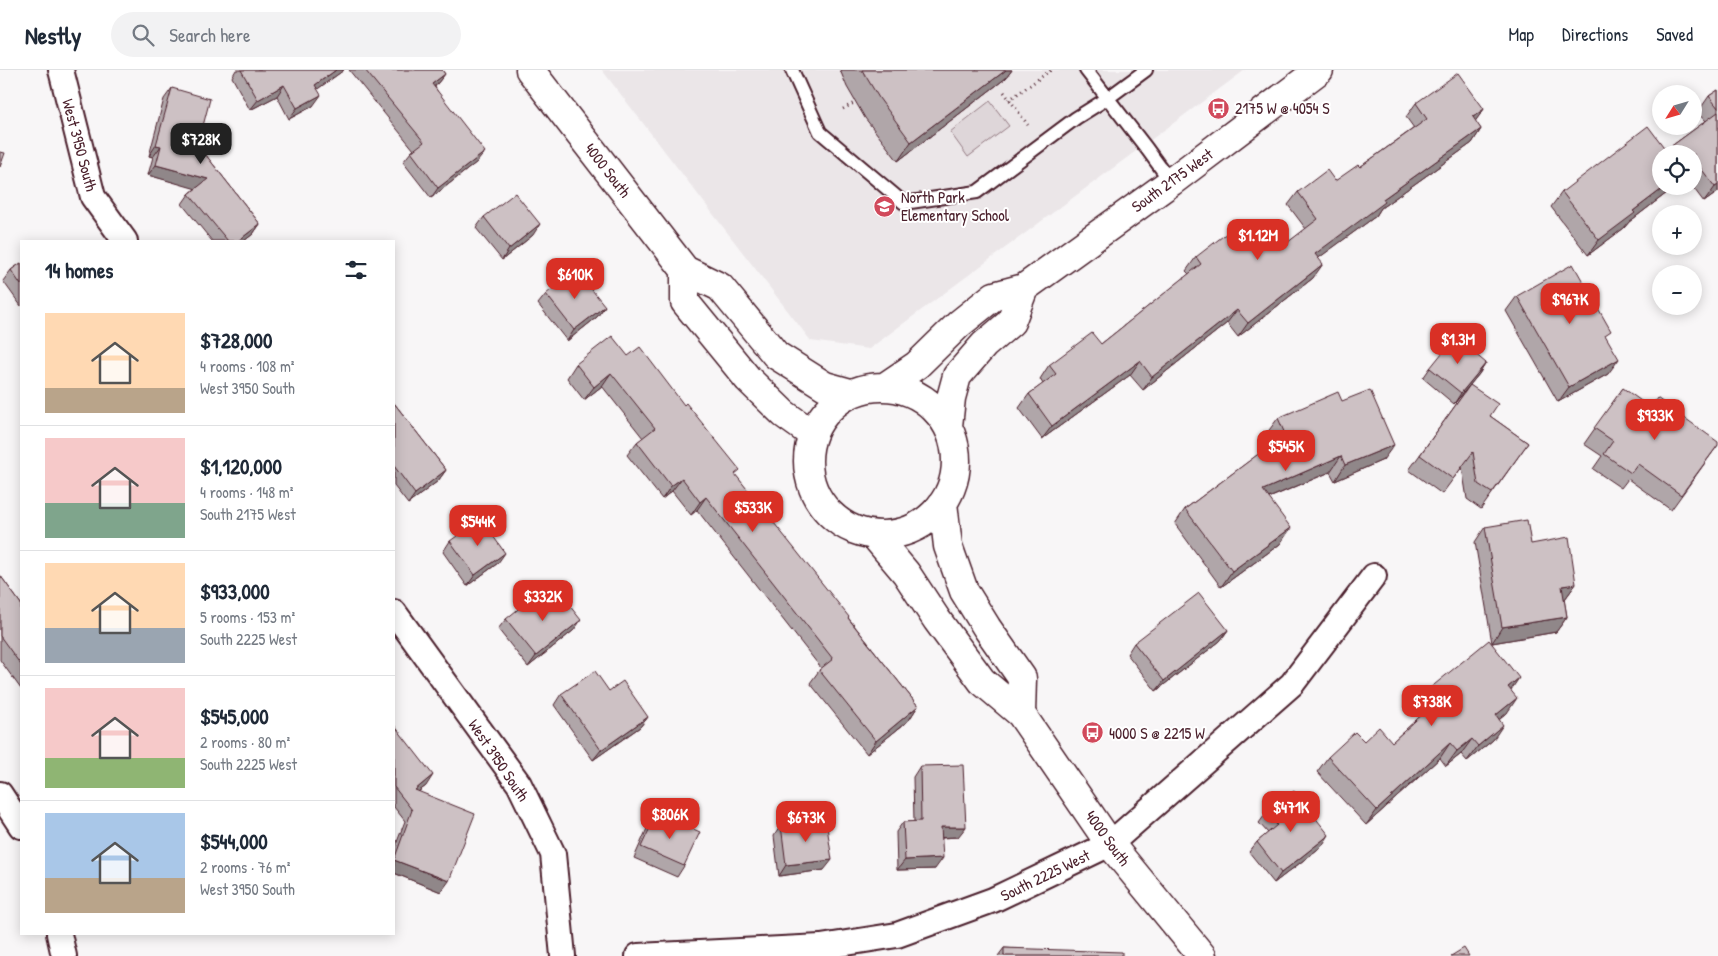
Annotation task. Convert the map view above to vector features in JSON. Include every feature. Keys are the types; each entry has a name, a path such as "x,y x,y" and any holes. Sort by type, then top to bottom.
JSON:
{"street":[{"name":"West 3950 South","path":"60,70 93,197 124,240"},
{"name":"4000 South","path":"530,70 685,270 720,287 776,355 825,386 850,393"},
{"name":"South 2175 West","path":"886,386 917,365 958,324 994,296 1024,288 1171,182 1320,70"},
{"path":"685,270 685,302 748,378 784,414 812,434"},
{"path":"948,426 951,398 957,376 984,345 1011,322 1024,288"},
{"path":"886,386 917,396 936,410 948,426 955,446 956,466 952,485 943,503 930,518 906,534 874,535 855,530 838,521 824,507 814,491 808,472 808,453 812,434 821,416 834,403 850,393 867,387 886,386"},
{"path":"943,503 948,546 964,591 1022,678 1021,714"},
{"name":"4000 South","path":"874,535 906,573 937,620 982,681 1021,714 1110,844 1202,956"},
{"name":"South 2225 West","path":"638,956 821,947 897,935 993,900 1110,844 1292,684 1374,576"},
{"name":"West 3950 South","path":"395,613 519,784 553,854 564,956"},
{"path":"0,794 20,824"},
{"path":"59,935 64,956"}],"lane":[{"path":"792,70 820,132 904,203 977,192 1076,118 1108,98 1146,70"},
{"path":"1086,70 1171,182"}],"path":[{"path":"1009,100 1051,70"},
{"path":"1004,92 1028,126"},
{"path":"842,109 856,102"}],"shaded area":[{"name":"North Park Elementary School","path":"602,70 1245,70 869,349 811,341"},
{"path":"990,101 1009,126 968,157 950,132"}],"building":[{"path":"241,70 336,70 315,85 321,95 297,108 284,85 258,100"},
{"path":"365,70 442,70 445,74 432,84 485,152 438,188 411,152 424,142"},
{"path":"862,70 1006,70 911,142 879,98"},
{"path":"1458,73 1484,109 1473,117 1481,129 1383,199 1385,202 1315,254 1323,264 1248,323 1237,310 1152,377 1140,361 1052,426 1029,394 1056,374 1049,365 1092,333 1101,344 1201,264 1196,257 1236,226 1248,241 1263,230 1279,249 1318,219 1298,192 1327,170 1335,181 1358,165 1360,167 1427,119 1416,103"},
{"path":"172,88 210,99 198,145 260,224 239,240 227,240 189,194 208,179 156,165 161,146 156,145"},
{"path":"1718,90 1718,108 1709,96"},
{"path":"1718,112 1718,185 1715,187 1702,170 1702,145 1673,145 1687,135 1702,135 1702,124"},
{"path":"1648,126 1652,135 1655,135 1662,145 1652,145 1652,195 1654,195 1633,211 1635,213 1599,240 1562,192"},
{"path":"0,152 5,153 0,167"},
{"path":"515,193 540,224 509,249 484,217"},
{"path":"20,264 20,284 11,270"},
{"path":"1573,264 1611,331 1605,335 1619,359 1569,387 1517,296"},
{"path":"576,270 605,306 574,330 546,294"},
{"path":"612,336 628,356 640,347 684,405 686,403 740,470 735,474 918,706 876,741 819,670 833,659 706,497 700,502 682,478 671,486 637,442 655,428 611,373 594,387 576,364"},
{"path":"1455,337 1486,363 1461,393 1430,368"},
{"path":"1470,385 1498,404 1490,416 1528,443 1492,493 1478,484 1473,452 1453,479 1420,455"},
{"path":"1623,388 1644,403 1648,411 1657,398 1718,442 1718,445 1681,495 1638,464 1631,473 1604,454 1613,441 1594,428"},
{"path":"1370,390 1394,445 1345,465 1341,456 1263,490 1291,528 1232,571 1185,509 1285,434 1278,418 1338,392 1342,401"},
{"path":"395,404 446,470 415,494 395,467"},
{"path":"481,519 505,553 475,575 450,541"},
{"path":"1527,520 1531,544 1569,537 1576,584 1562,586 1567,617 1502,627 1485,527"},
{"path":"0,575 20,603 20,664 0,636"},
{"path":"538,593 548,605 561,595 581,620 536,656 506,619"},
{"path":"1199,593 1228,630 1164,681 1134,643"},
{"path":"1489,640 1519,678 1508,687 1517,698 1496,715 1503,725 1478,746 1472,739 1457,751 1450,743 1377,810 1328,757 1355,732 1364,741 1379,727 1392,742 1438,700 1429,689"},
{"path":"595,671 609,691 623,681 648,717 601,750 561,694"},
{"path":"395,726 433,775 415,790 475,814 449,881 395,860 412,810 395,788"},
{"path":"963,765 966,827 941,827 943,858 905,860 903,822 921,821 920,766"},
{"path":"1294,791 1329,835 1281,873 1257,842 1277,825 1267,812"},
{"path":"657,813 700,832 684,866 641,847"},
{"path":"826,820 832,860 786,865 781,825"},
{"path":"1004,948 1122,952 1122,956 1004,956"},
{"path":"1464,948 1469,956 1451,956"}],"place":[{"name":"2175 W @ 4054 S","path":"1219,108"},
{"name":"North Park Elementary School","path":"885,206"},
{"name":"4000 S @ 2215 W","path":"1093,733"}]}
